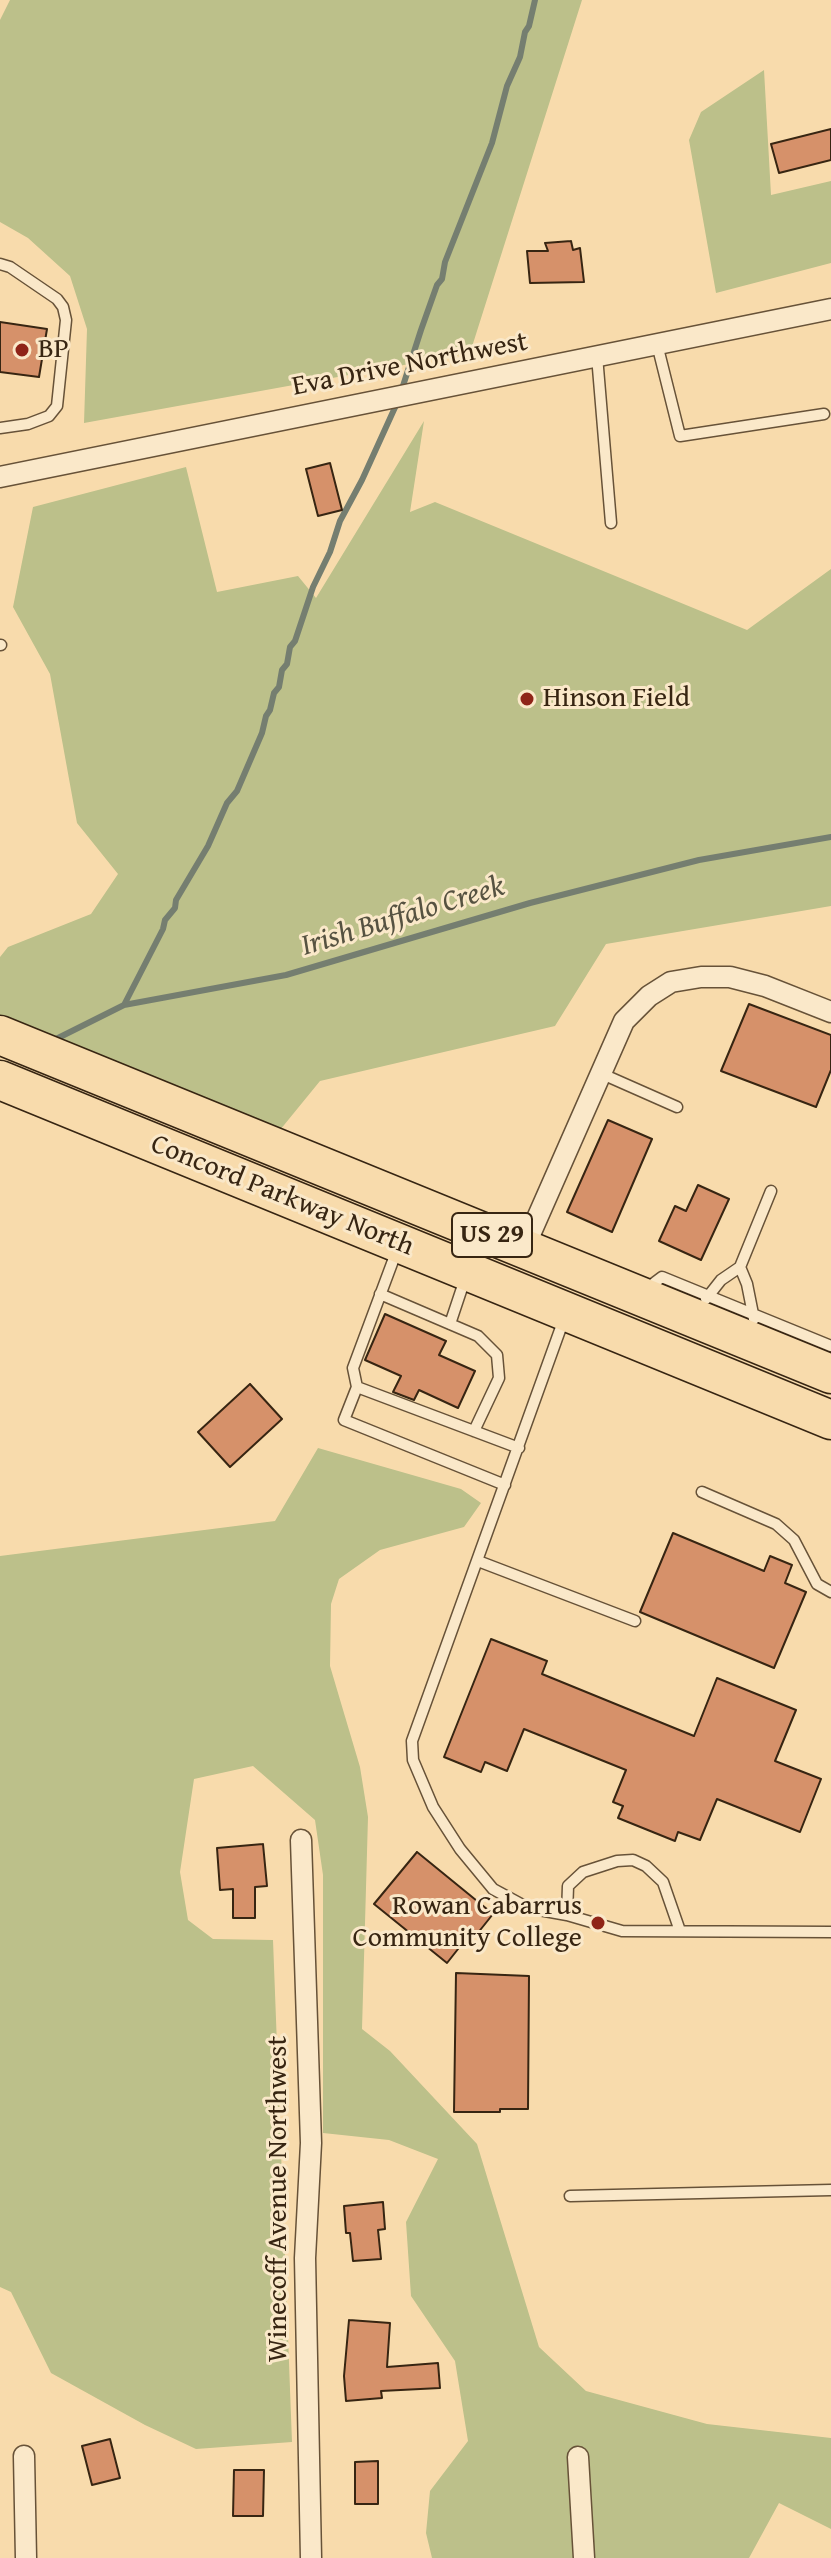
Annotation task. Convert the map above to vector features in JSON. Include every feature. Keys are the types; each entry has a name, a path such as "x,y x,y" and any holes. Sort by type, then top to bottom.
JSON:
{"highway":[{"name":"Concord Parkway North","path":"0,1035 647,1298 702,1307 755,1329 831,1374"},
{"name":"Concord Parkway North","path":"0,1080 831,1420"},
{"path":"147,1141 256,1163 447,1240 459,1237 466,1224"}],"street":[{"name":"Eva Drive Northwest","path":"0,477 831,309"},
{"path":"524,1248 624,1021 649,996 671,982 701,977 730,977 765,986 831,1012"},
{"name":"Winecoff Avenue Northwest","path":"301,1840 311,2143 305,2258 311,2558"},
{"path":"24,2456 26,2558"},
{"path":"578,2457 584,2558"}],"lane":[{"path":"0,264 10,267 57,299 66,320 57,406 49,416 28,424 0,428"},
{"path":"657,344 680,436 824,414"},
{"path":"597,356 611,523"},
{"path":"600,1073 677,1107"},
{"path":"702,1307 721,1280 740,1267 771,1191"},
{"path":"399,1244 353,1368 357,1387 344,1420 505,1485"},
{"path":"740,1267 747,1284 755,1329 831,1346"},
{"path":"450,1324 467,1272"},
{"path":"380,1294 478,1336 497,1355 499,1378 474,1431"},
{"path":"566,1312 412,1741 413,1760 433,1807 460,1849 493,1889 528,1908 567,1915 622,1931 831,1932"},
{"path":"357,1387 519,1448"},
{"path":"702,1492 776,1524 794,1540 817,1584 831,1592"},
{"path":"478,1561 635,1621"},
{"path":"567,1915 568,1886 583,1872 617,1861 633,1860 646,1866 663,1882 680,1931"},
{"path":"570,2196 831,2190"}],"green space":[{"path":"10,0 582,0 470,353 84,423 87,329 70,276 28,238 0,222 0,20"},
{"path":"764,70 771,195 831,181 831,263 716,293 689,140 701,112"},
{"path":"424,421 410,512 435,502 747,630 831,569 831,906 606,944 555,1026 320,1081 280,1130 0,1016 0,957 8,947 91,914 118,874 77,823 50,674 13,607 33,507 186,467 217,592 298,576 316,598"},
{"path":"318,1448 461,1489 481,1503 464,1527 380,1550 339,1579 331,1604 330,1666 360,1767 368,1817 362,2029 390,2051 477,2144 539,2347 586,2391 707,2424 831,2438 831,2529 779,2503 749,2558 432,2558 426,2533 430,2491 468,2441 455,2361 411,2296 406,2222 438,2159 389,2140 323,2133 323,1875 315,1820 253,1766 194,1779 180,1872 188,1920 213,1939 273,1940 292,2442 196,2449 145,2425 51,2373 11,2292 0,2287 0,1556 275,1521"}],"building":[{"path":"831,129 831,160 779,173 771,144"},
{"path":"571,241 573,250 580,248 584,282 530,283 527,251 548,251 545,243"},
{"name":"BP","path":"0,322 47,329 39,377 0,372"},
{"path":"330,463 342,510 318,516 306,469"},
{"path":"749,1004 831,1035 831,1070 816,1107 721,1071"},
{"path":"608,1120 652,1139 612,1232 567,1212"},
{"path":"698,1185 729,1199 701,1260 659,1241 675,1206 686,1211"},
{"path":"385,1314 446,1341 439,1355 475,1371 458,1408 419,1390 414,1400 393,1392 401,1376 365,1360"},
{"path":"250,1384 282,1419 230,1467 198,1432"},
{"path":"673,1533 764,1571 770,1556 792,1565 785,1583 806,1592 774,1668 640,1612"},
{"path":"491,1639 547,1661 542,1674 694,1736 717,1678 796,1710 775,1761 821,1779 800,1832 717,1799 700,1840 678,1832 675,1841 618,1818 623,1806 613,1802 626,1770 524,1729 507,1771 485,1762 481,1772 444,1757"},
{"path":"263,1844 267,1886 255,1887 255,1918 233,1918 233,1889 220,1890 217,1848"},
{"path":"417,1852 493,1914 477,1934 473,1930 447,1963 374,1904"},
{"path":"456,1973 529,1976 528,2109 454,2112"},
{"path":"383,2202 385,2229 378,2230 381,2259 353,2261 344,2206"},
{"path":"349,2320 390,2323 387,2367 438,2363 440,2388 381,2391 382,2398 346,2401 344,2376"},
{"path":"110,2439 120,2478 92,2485 82,2446"},
{"path":"378,2461 378,2504 355,2504 355,2462"},
{"path":"234,2470 264,2470 263,2516 233,2516"}],"waterway":[{"path":"401,392 437,285 442,279 445,262 492,143 535,0"},
{"path":"124,1005 165,920 175,908 176,900 208,846 227,803 237,791 262,733 282,670 287,664 290,647 295,641 340,521 397,403"},
{"name":"Irish Buffalo Creek","path":"50,1042 124,1005 286,975 530,903 699,860 831,837"}],"place":[{"name":"BP","path":"22,350"},
{"name":"Hinson Field","path":"527,699"},
{"name":"Rowan Cabarrus Community College","path":"598,1923"}]}
